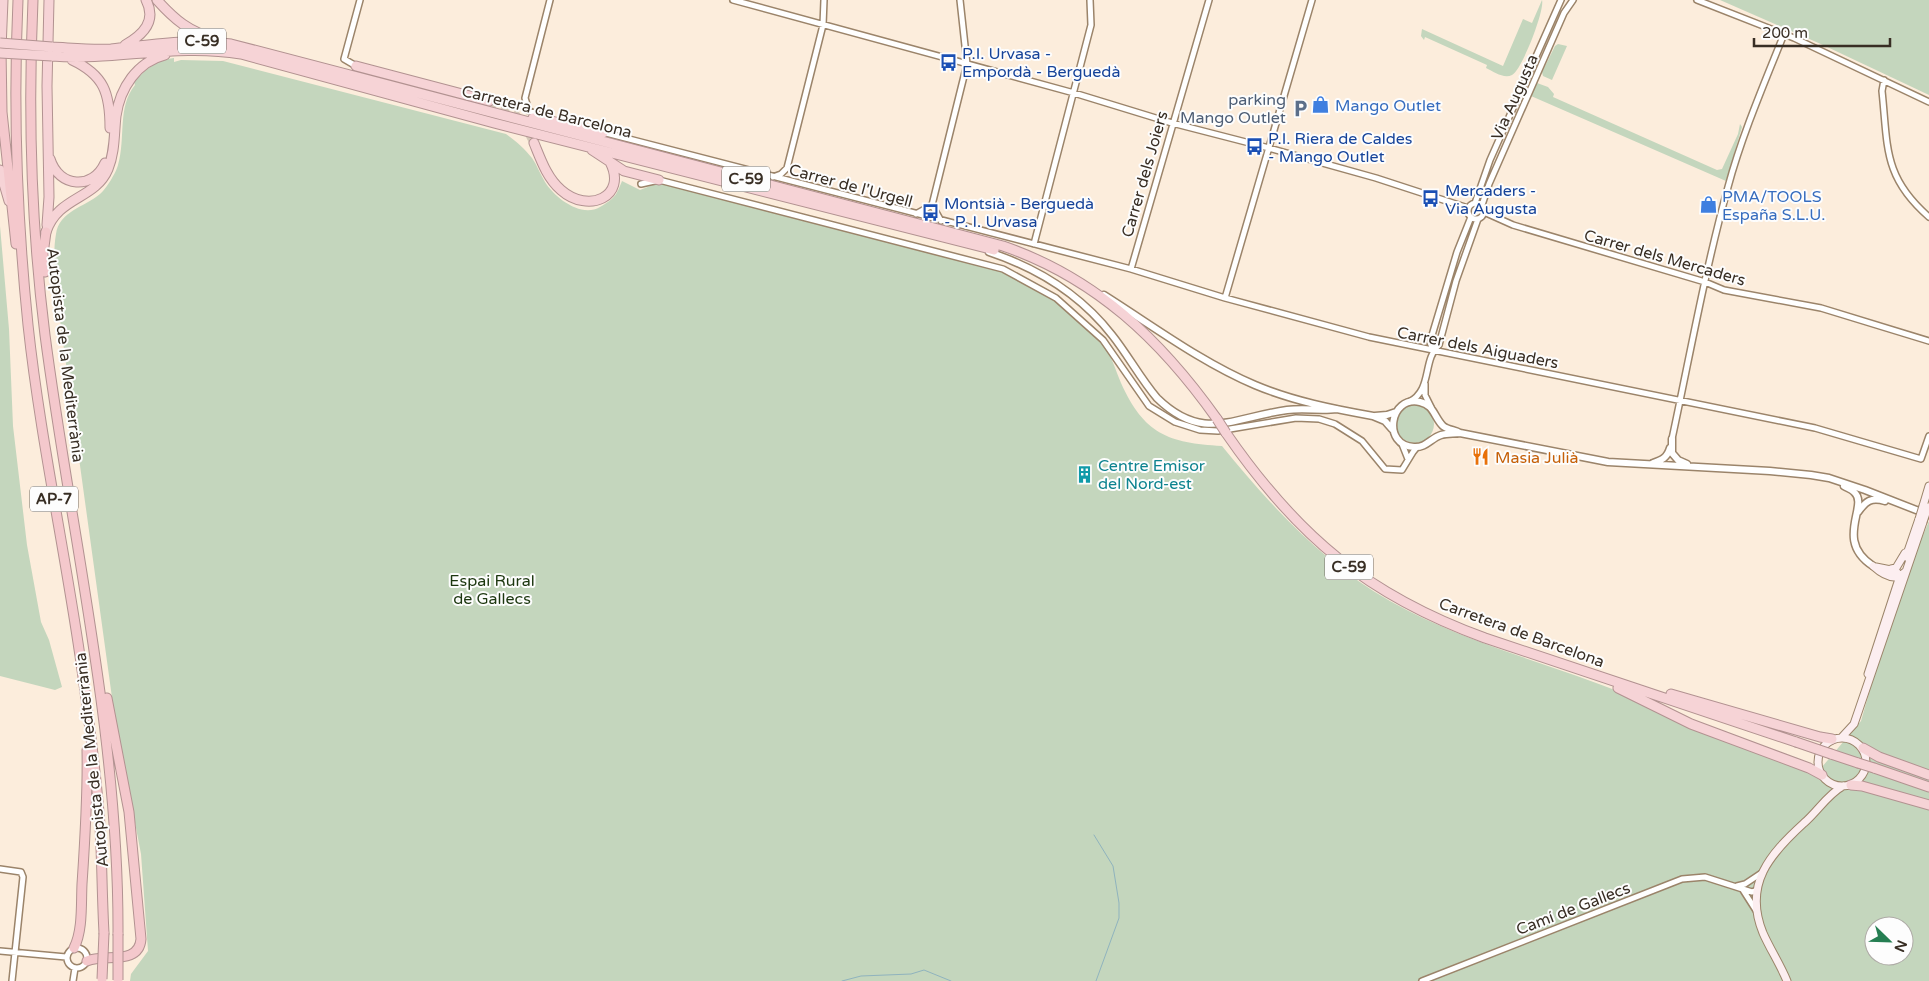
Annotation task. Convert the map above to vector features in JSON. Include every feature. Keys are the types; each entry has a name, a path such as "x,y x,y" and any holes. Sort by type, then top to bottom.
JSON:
{"highway":[{"path":"4,0 0,49 1,104 11,210 20,274 26,301"},
{"name":"Autopista de la Mediterrània","path":"18,0 17,158 26,301 38,398 85,697 100,825 104,933 102,980"},
{"name":"Autopista de la Mediterrània","path":"33,0 31,144 36,240 44,332 99,674 110,775 118,889 118,981"},
{"path":"44,332 44,254 49,197 49,0"},
{"path":"48,27 56,0"},
{"path":"121,48 146,29 150,14 146,0"},
{"path":"157,0 178,21 198,33 271,50 282,56"},
{"name":"Carretera de Barcelona","path":"0,49 52,52 121,48 165,42 203,41 230,44 976,238 1019,252 1066,273 1124,315 1160,347 1191,383 1258,478 1294,520 1338,559 1383,591 1452,626 1929,787"},
{"path":"46,232 56,213 92,189 105,175 113,153 119,101 131,78 143,66 156,58 190,49"},
{"name":"Carretera de Barcelona","path":"52,52 67,58 104,57 190,49 241,54 350,85 955,241 989,248 1022,258 1074,280"},
{"path":"48,148 56,172 67,180 76,182 86,181 96,176 108,154 110,114 105,89 99,78 92,71 67,58"},
{"path":"356,66 489,101"},
{"path":"508,116 551,120 603,132"},
{"path":"574,142 600,154 630,174 659,180"},
{"path":"534,143 546,171 555,184 567,195 581,202 595,202 604,198 612,188 614,175 610,162"},
{"path":"0,170 11,210"},
{"path":"86,961 93,958 129,956 134,954 139,948 141,938 129,812 106,690 99,674"},
{"path":"1596,675 1670,715 1809,768 1823,777"},
{"path":"1608,679 1630,682 1820,738 1832,739"},
{"path":"74,948 77,941 81,912 87,797 85,697"},
{"path":"1860,745 1879,757 1929,775"},
{"path":"1847,785 1862,786 1929,805"}],"main road":[{"path":"1863,698 1872,659 1893,596 1907,569 1924,520 1929,486"},
{"path":"1890,573 1896,568 1924,520"},
{"path":"1842,737 1854,724 1871,680 1911,541"},
{"path":"1873,566 1901,579"},
{"path":"1890,573 1893,596"},
{"path":"1787,981 1762,931 1757,913 1757,890 1762,872 1779,847 1836,790 1860,778 1866,768 1867,760 1854,724"},
{"path":"1822,806 1827,794 1818,763 1819,755 1824,746 1832,739 1842,737 1860,745"},
{"path":"1823,777 1833,784 1847,785"}],"street":[{"path":"356,66 344,59 360,0"},
{"name":"Carrer de l'Urgell","path":"550,0 525,98 529,111 534,114 1034,244"},
{"path":"733,0 1074,94 1172,124 1269,148 1376,178 1468,208"},
{"path":"773,177 781,174 787,168 823,25 824,0"},
{"path":"941,221 932,204 967,64 960,0"},
{"path":"1034,244 1091,25 1090,0"},
{"name":"Carrer dels Joiers","path":"1131,269 1209,0"},
{"path":"1225,298 1312,0"},
{"name":"Via Augusta","path":"1475,203 1490,160 1560,0"},
{"name":"Via Augusta","path":"1482,205 1489,184 1564,13 1573,0"},
{"path":"1697,0 1784,34 1929,102"},
{"path":"1649,464 1663,460 1668,454 1728,186 1756,103 1784,34"},
{"path":"1884,80 1882,91 1891,166 1905,193 1929,215"},
{"path":"641,184 659,180 1003,269 1056,298 1103,340 1149,406 1176,422 1200,430 1218,431 1296,418 1319,419 1335,424 1362,441 1386,469 1402,470 1417,447"},
{"path":"1468,208 1475,203 1482,205 1484,212 1478,219 1454,288 1439,345 1434,350 1425,384 1425,396 1444,426 1460,433 1596,460 1811,475 1866,490 1929,515"},
{"path":"916,214 932,204"},
{"path":"1468,208 1468,213 1471,217 1478,219"},
{"name":"Carrer dels Mercaders","path":"1484,212 1513,225 1705,282 1724,290 1821,308 1929,340"},
{"path":"1434,350 1430,342 1451,270 1471,217"},
{"path":"955,241 1002,256 1030,268 1077,299 1098,318 1156,398 1180,416 1196,422 1215,425 1292,409 1337,409"},
{"name":"Carrer dels Aiguaders","path":"1034,244 1131,269 1225,298 1369,337 1681,399 1815,428 1921,459 1929,436"},
{"path":"1066,273 1095,289 1224,371 1293,399 1374,416 1385,421 1402,444 1408,459"},
{"path":"1374,416 1388,415 1396,412 1408,402 1417,398 1425,384"},
{"path":"1408,402 1420,402 1431,407"},
{"path":"1392,429 1392,420 1396,412"},
{"path":"1433,440 1438,429 1438,419"},
{"path":"1402,444 1417,447 1423,446 1444,434 1460,433"},
{"path":"1672,439 1672,453 1678,460 1695,467"},
{"path":"1770,471 1785,476 1843,486 1855,492 1858,497 1858,513 1853,529 1854,542 1861,557 1873,566"},
{"path":"1837,481 1847,480 1858,483 1927,507"},
{"path":"1858,513 1866,502 1877,499 1924,520"},
{"path":"0,869 21,872 23,877 12,981"},
{"path":"1757,913 1743,887 1762,872"},
{"name":"Camí de Gallecs","path":"1422,981 1682,879 1705,877 1743,887 1752,892 1757,890"},
{"path":"74,948 83,950 87,957 86,961 83,966 75,968 68,964 66,957 74,948"},
{"path":"0,951 66,957"},
{"path":"73,981 75,968"}],"green space":[{"path":"1542,0 1540,15 1527,52 1516,71 1509,76 1502,76 1486,68 1487,65 1425,37 1424,40 1421,36 1422,29 1503,66 1523,19 1532,23"},
{"path":"1720,0 1929,0 1929,95 1823,45"},
{"path":"1558,44 1567,46 1552,80 1543,76 1542,72 1555,46"},
{"name":"Espai Rural de Gallecs","path":"174,58 174,62 181,60 223,61 506,134 532,158 549,188 569,205 577,208 593,210 600,207 614,196 622,181 640,190 658,183 945,254 1000,271 1034,287 1062,306 1097,337 1109,353 1130,400 1149,425 1172,438 1203,445 1222,446 1259,490 1320,551 1342,569 1390,601 1447,629 1598,683 1816,774 1861,721 1914,556 1929,521 1929,981 130,981 131,974 148,951 141,854 114,712 55,284 55,246 58,226 62,220 74,210 94,199 108,185 118,165 124,113 129,94 135,85 134,82 152,66"},
{"path":"1537,83 1548,87 1554,94 1553,97 1717,170 1722,169 1738,134 1740,124 1742,127 1726,181 1531,96"},
{"path":"0,226 9,329 13,426 27,545 41,622 49,640 62,687 55,690 0,676"},
{"path":"1415,405 1422,406 1428,411 1433,417 1433,431 1428,437 1422,442 1415,443 1408,442 1402,437 1397,431 1396,424 1397,417 1402,411 1408,406"}],"waterway":[{"path":"1094,835 1113,866 1119,903 1119,918 1096,981"},
{"path":"842,981 861,976 911,974 924,970 951,981"}],"tunnel":[{"path":"489,101 498,104 517,116 534,143"}],"place":[{"name":"P.I. Urvasa - Empordà - Berguedà","path":"948,62"},
{"name":"Mango Outlet","path":"1321,105"},
{"name":"parking Mango Outlet","path":"1300,108"},
{"name":"P.I. Riera de Caldes - Mango Outlet","path":"1254,147"},
{"name":"Mercaders - Via Augusta","path":"1431,199"},
{"name":"PMA/TOOLS España S.L.U.","path":"1708,205"},
{"name":"Montsià - Berguedà - P. I. Urvasa","path":"930,212"},
{"name":"Masia Julià","path":"1481,457"},
{"name":"Centre Emisor del Nord-est","path":"1084,474"}]}
